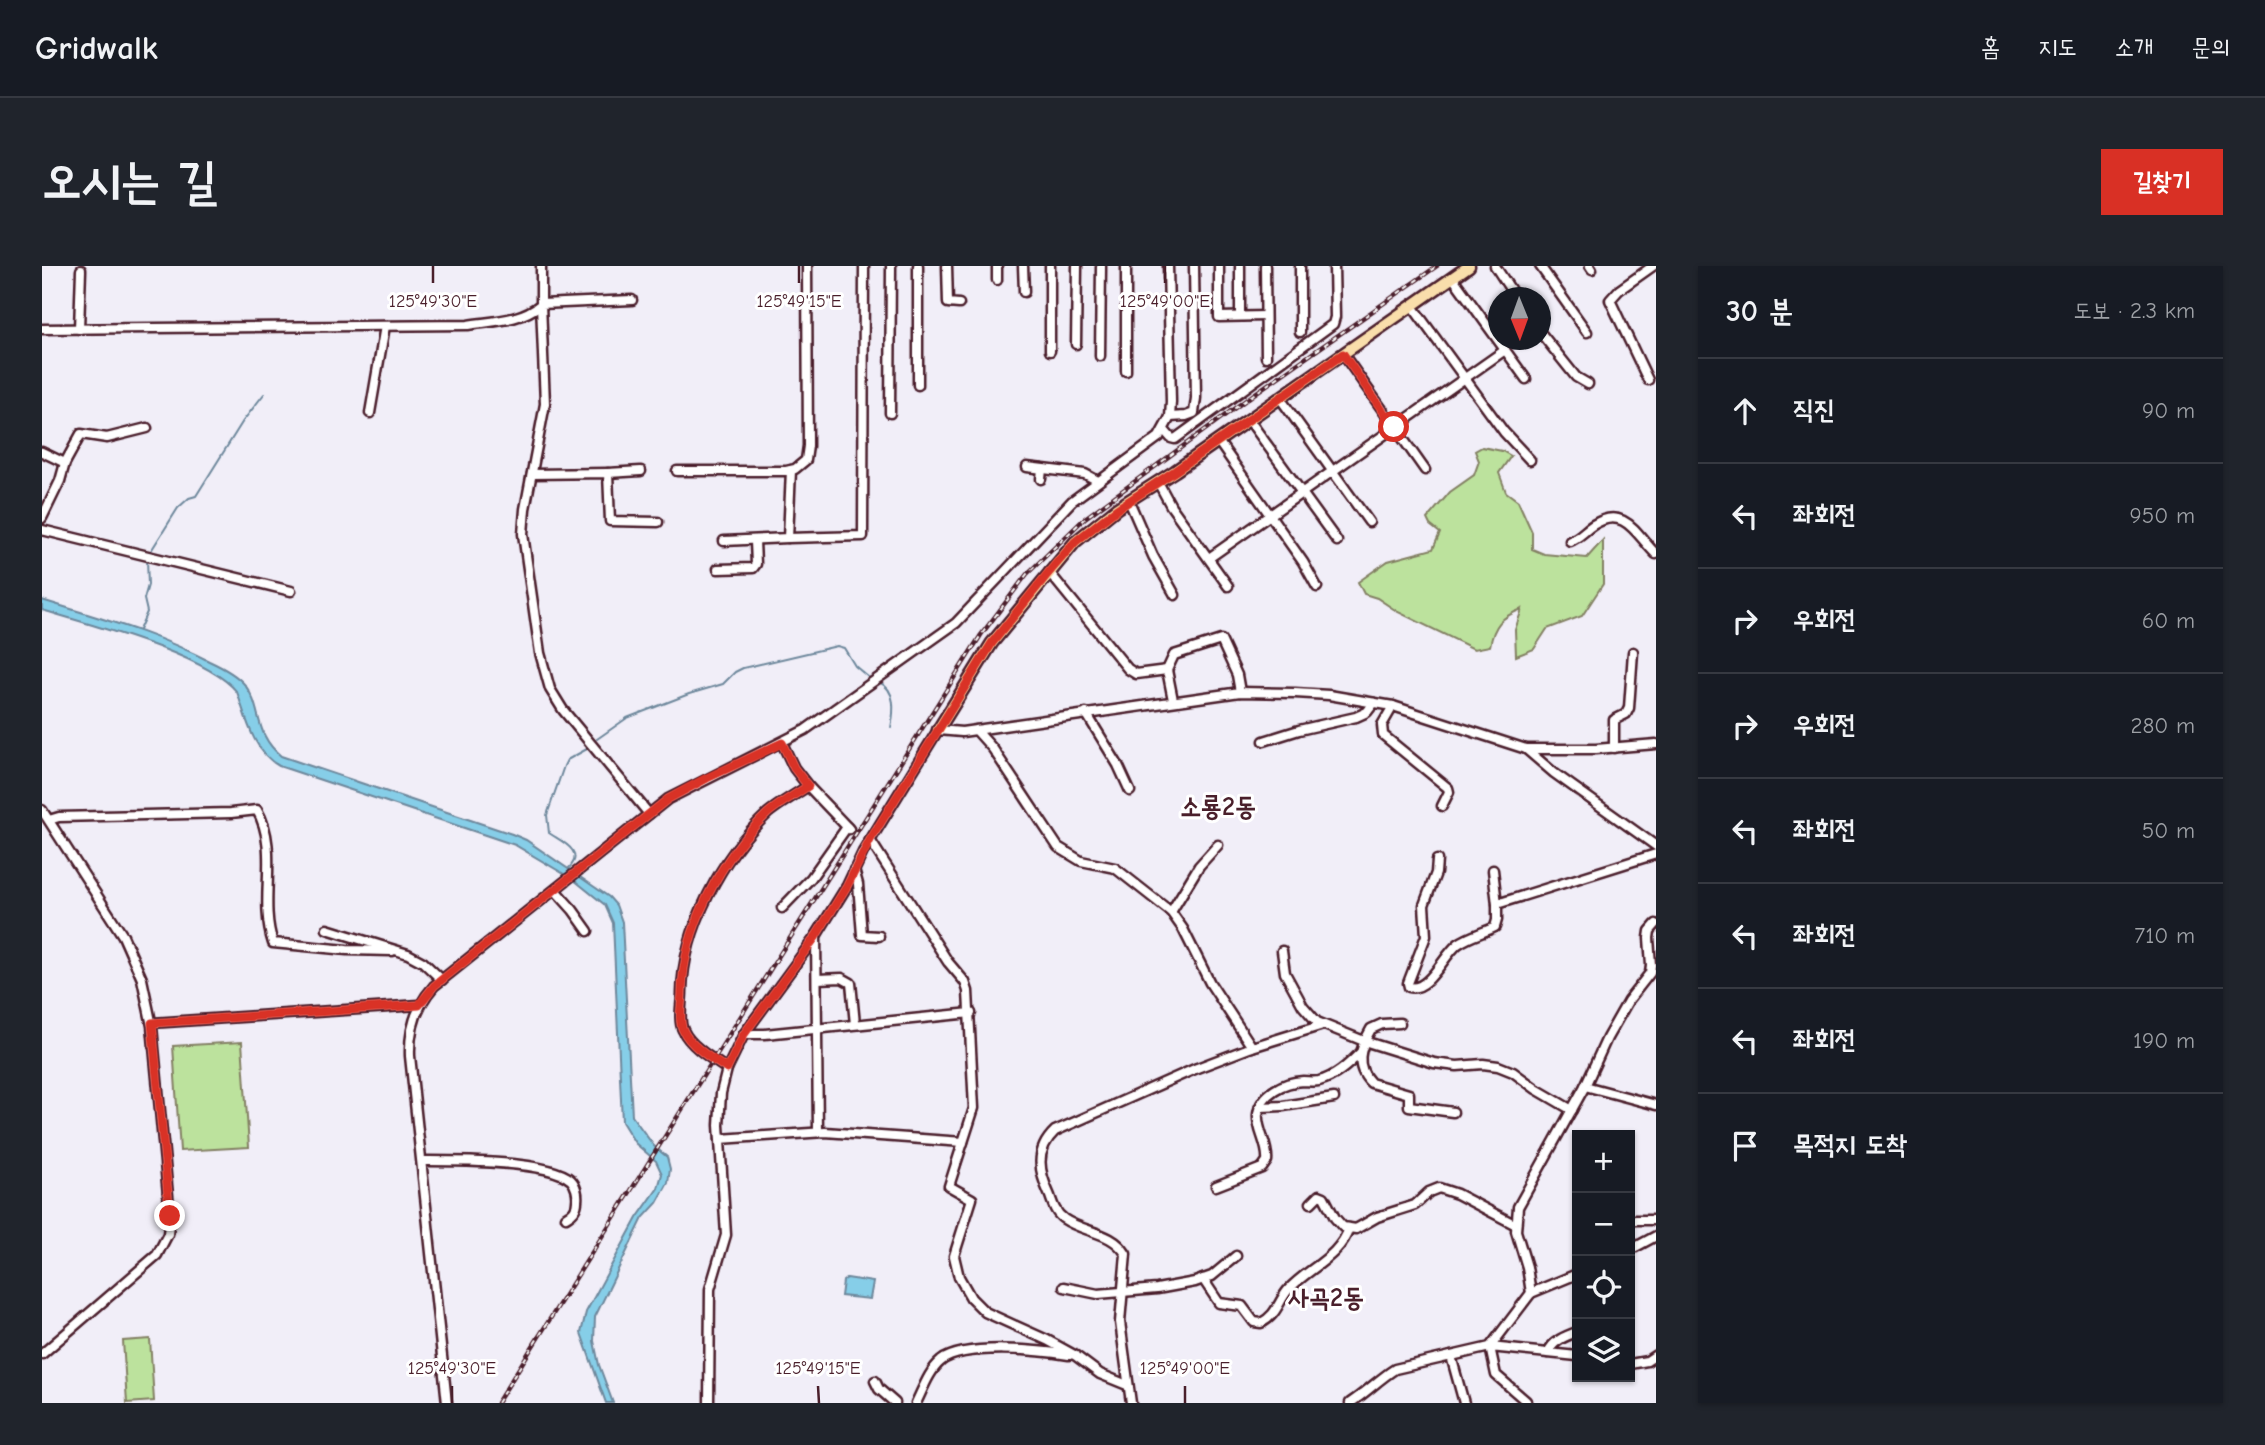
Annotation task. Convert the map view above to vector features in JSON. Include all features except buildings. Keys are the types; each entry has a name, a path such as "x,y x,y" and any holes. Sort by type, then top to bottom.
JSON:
{"main road":[{"path":"938,730 992,643 1075,542 1129,501 1469,266"}],"street":[{"path":"541,266 545,404 523,534 526,573 544,672 550,689 563,710 649,814"},
{"path":"677,471 791,470 803,464 807,454 807,266"},
{"path":"724,541 863,536 864,266"},
{"path":"891,266 891,413"},
{"path":"918,266 918,384"},
{"path":"947,266 948,303 959,304"},
{"path":"997,266 997,280"},
{"path":"1023,266 1024,292"},
{"path":"1050,266 1050,351"},
{"path":"1076,344 1077,266"},
{"path":"1100,356 1101,266"},
{"path":"1126,266 1126,371"},
{"path":"447,1403 409,1042 419,1005 442,980 649,814 685,790 782,743 829,714 956,623 1072,501 1159,437 1170,417 1168,266"},
{"path":"1170,417 1194,413 1194,266"},
{"path":"1219,266 1219,317 1265,316"},
{"path":"1240,266 1240,317"},
{"path":"1265,266 1266,357"},
{"path":"1300,266 1300,332"},
{"path":"1164,430 1175,439 1332,324 1335,317 1334,266"},
{"path":"1495,266 1509,287"},
{"path":"1540,266 1587,332"},
{"path":"1648,380 1611,300 1619,290 1653,266"},
{"path":"79,328 81,271"},
{"path":"1453,278 1488,326"},
{"path":"42,329 468,325 520,317 541,304 632,300"},
{"path":"1412,306 1504,432 1530,460"},
{"path":"370,413 385,326"},
{"path":"1551,345 1576,377 1588,384"},
{"path":"1209,558 1505,350 1526,379"},
{"path":"1343,354 1425,470"},
{"path":"1280,398 1369,522"},
{"path":"1249,420 1337,541"},
{"path":"42,518 80,434 107,438 147,428"},
{"path":"1218,441 1317,587"},
{"path":"42,452 65,463"},
{"path":"1027,467 1085,474 1098,481"},
{"path":"1041,479 1042,469"},
{"path":"788,538 791,470"},
{"path":"532,474 641,471"},
{"path":"608,473 610,521 658,522"},
{"path":"1158,482 1171,506 1228,586"},
{"path":"1129,501 1148,546 1175,595"},
{"path":"1570,541 1605,520 1617,519 1630,524 1656,554"},
{"path":"42,530 291,591"},
{"path":"719,569 753,568 756,564 755,541"},
{"path":"1049,572 1128,669 1136,674 1167,670"},
{"path":"1173,700 1167,670 1174,655 1221,640 1237,675 1240,692"},
{"path":"1614,748 1614,720 1626,714 1629,708 1633,652"},
{"path":"709,1403 709,1289 726,1235 720,1139 721,1093 727,1069 744,1034 816,936 847,886 870,840 938,730 962,732 1240,692 1329,695 1393,706 1526,749 1614,748 1656,744"},
{"path":"1265,741 1356,717 1367,712 1374,703"},
{"path":"1393,706 1381,725 1383,735 1448,788 1449,792 1442,806"},
{"path":"1086,713 1118,765 1130,791"},
{"path":"976,730 993,749 1058,847 1081,861 1115,868 1171,912 1183,929 1210,983 1252,1046"},
{"path":"782,743 794,768 848,828 811,878 782,908"},
{"path":"1526,749 1554,773 1656,846"},
{"path":"727,1069 693,1042 682,1027 682,969 696,921 707,897 741,843 771,811 808,786"},
{"path":"42,810 123,936 142,979 152,1023 170,1216 168,1234 157,1255 42,1354"},
{"path":"49,820 59,817 257,810 267,832 267,905 273,943 392,951"},
{"path":"870,840 948,962 965,982 971,1013 974,1108 949,1186 972,1199 954,1256 960,1277 971,1298 985,1312 1076,1356 1100,1374 1127,1385"},
{"path":"1171,912 1199,866 1219,845"},
{"path":"1497,904 1656,854"},
{"path":"1437,860 1436,873 1424,905 1426,936 1409,987 1422,987 1447,954 1459,944 1495,927 1497,904 1493,870"},
{"path":"854,870 858,884 862,936 880,936"},
{"path":"555,890 588,931"},
{"path":"1531,1293 1516,1226 1521,1199 1585,1086 1628,1001 1650,974 1654,965 1649,938 1650,931 1656,924"},
{"path":"327,929 408,954 423,962 442,980"},
{"path":"816,936 818,1132"},
{"path":"1282,951 1285,973 1303,1006 1317,1022 1364,1041 1446,1065 1498,1066 1513,1072 1572,1110"},
{"path":"817,979 845,979 851,983 855,1024"},
{"path":"152,1023 419,1005"},
{"path":"744,1034 971,1013"},
{"path":"1400,1023 1382,1024 1371,1029 1359,1054 1360,1065 1367,1079 1371,1083 1409,1094 1409,1106 1453,1112"},
{"path":"1131,1403 1120,1322 1126,1254 1113,1240 1063,1219 1057,1212 1040,1175 1040,1156 1045,1140 1055,1131 1107,1106 1252,1046 1323,1025"},
{"path":"1216,1186 1262,1168 1267,1161 1258,1119 1265,1099 1281,1085 1320,1081 1336,1073 1359,1054"},
{"path":"1585,1086 1656,1105"},
{"path":"1260,1107 1334,1098"},
{"path":"720,1139 818,1132 963,1142"},
{"path":"422,1161 509,1163 551,1172 571,1180 575,1186 578,1203 575,1210 566,1217"},
{"path":"1311,1203 1319,1195 1324,1197 1343,1227 1356,1229 1377,1217 1415,1205 1429,1192 1439,1188 1457,1194 1516,1226"},
{"path":"1635,1220 1656,1220"},
{"path":"1203,1279 1219,1303 1242,1306 1255,1322 1261,1323 1273,1315 1283,1296 1301,1277 1341,1247 1349,1228"},
{"path":"1635,1247 1656,1236"},
{"path":"1064,1287 1098,1294 1124,1294 1170,1287 1212,1276 1236,1256"},
{"path":"1526,1401 1496,1375 1490,1347 1531,1293 1572,1276"},
{"path":"1548,1353 1557,1341 1572,1334"},
{"path":"1350,1403 1374,1388 1384,1376 1395,1369 1490,1347 1572,1355"},
{"path":"916,1403 938,1363 960,1352 1013,1350 1076,1356"},
{"path":"1635,1363 1647,1361 1656,1355"},
{"path":"1451,1356 1464,1403"},
{"path":"875,1381 879,1389 895,1403"}],"green space":[{"path":"1482,447 1502,451 1511,456 1499,473 1506,492 1518,501 1532,532 1532,549 1544,554 1587,558 1603,540 1603,584 1582,616 1547,629 1534,649 1516,656 1515,630 1522,609 1500,623 1490,646 1474,649 1398,612 1377,598 1364,594 1358,582 1388,561 1433,549 1440,533 1427,519 1450,492 1474,475 1479,461 1475,451"},
{"path":"242,1042 249,1147 180,1151 173,1046"},
{"path":"150,1339 154,1401 127,1403 123,1341"}],"water":[{"path":"42,600 148,634 228,671 245,685 251,694 266,738 281,756 526,840 609,897 616,905 622,922 632,1116 654,1146 667,1157 670,1169 668,1183 657,1203 643,1218 595,1317 594,1341 599,1365 613,1403 606,1403 581,1333 586,1312 637,1218 658,1188 662,1174 656,1161 635,1143 622,1122 613,923 605,905 574,880 515,845 279,766 270,760 257,743 237,692 222,678 175,653 146,642 42,610"},
{"path":"847,1278 873,1282 870,1299 841,1296 843,1281"}],"waterway":[{"path":"149,554 178,508 189,498 196,496 243,421 264,394"},
{"path":"139,630 147,612 144,599 148,585 147,559"},
{"path":"597,739 627,718 723,684 743,668 837,646 844,648 855,666 868,677"},
{"path":"879,682 889,690 891,696 891,728"},
{"path":"569,868 575,856 565,843 549,833 547,815 567,760 587,749"}],"railway":[{"path":"497,1403 981,635 1027,574 1085,518 1254,394 1437,266"}],"district":[{"name":"소룡2동","path":"1218,807"},
{"name":"사곡2동","path":"1326,1298"}],"route":[{"path":"170,1216 152,1023 419,1005 434,986 668,799 782,743 794,768 808,786 771,811 741,843 707,897 696,921 682,969 684,1032 727,1069 744,1034 816,936 847,886 870,840 992,643 1075,542 1117,509 1343,354 1394,427"}]}
